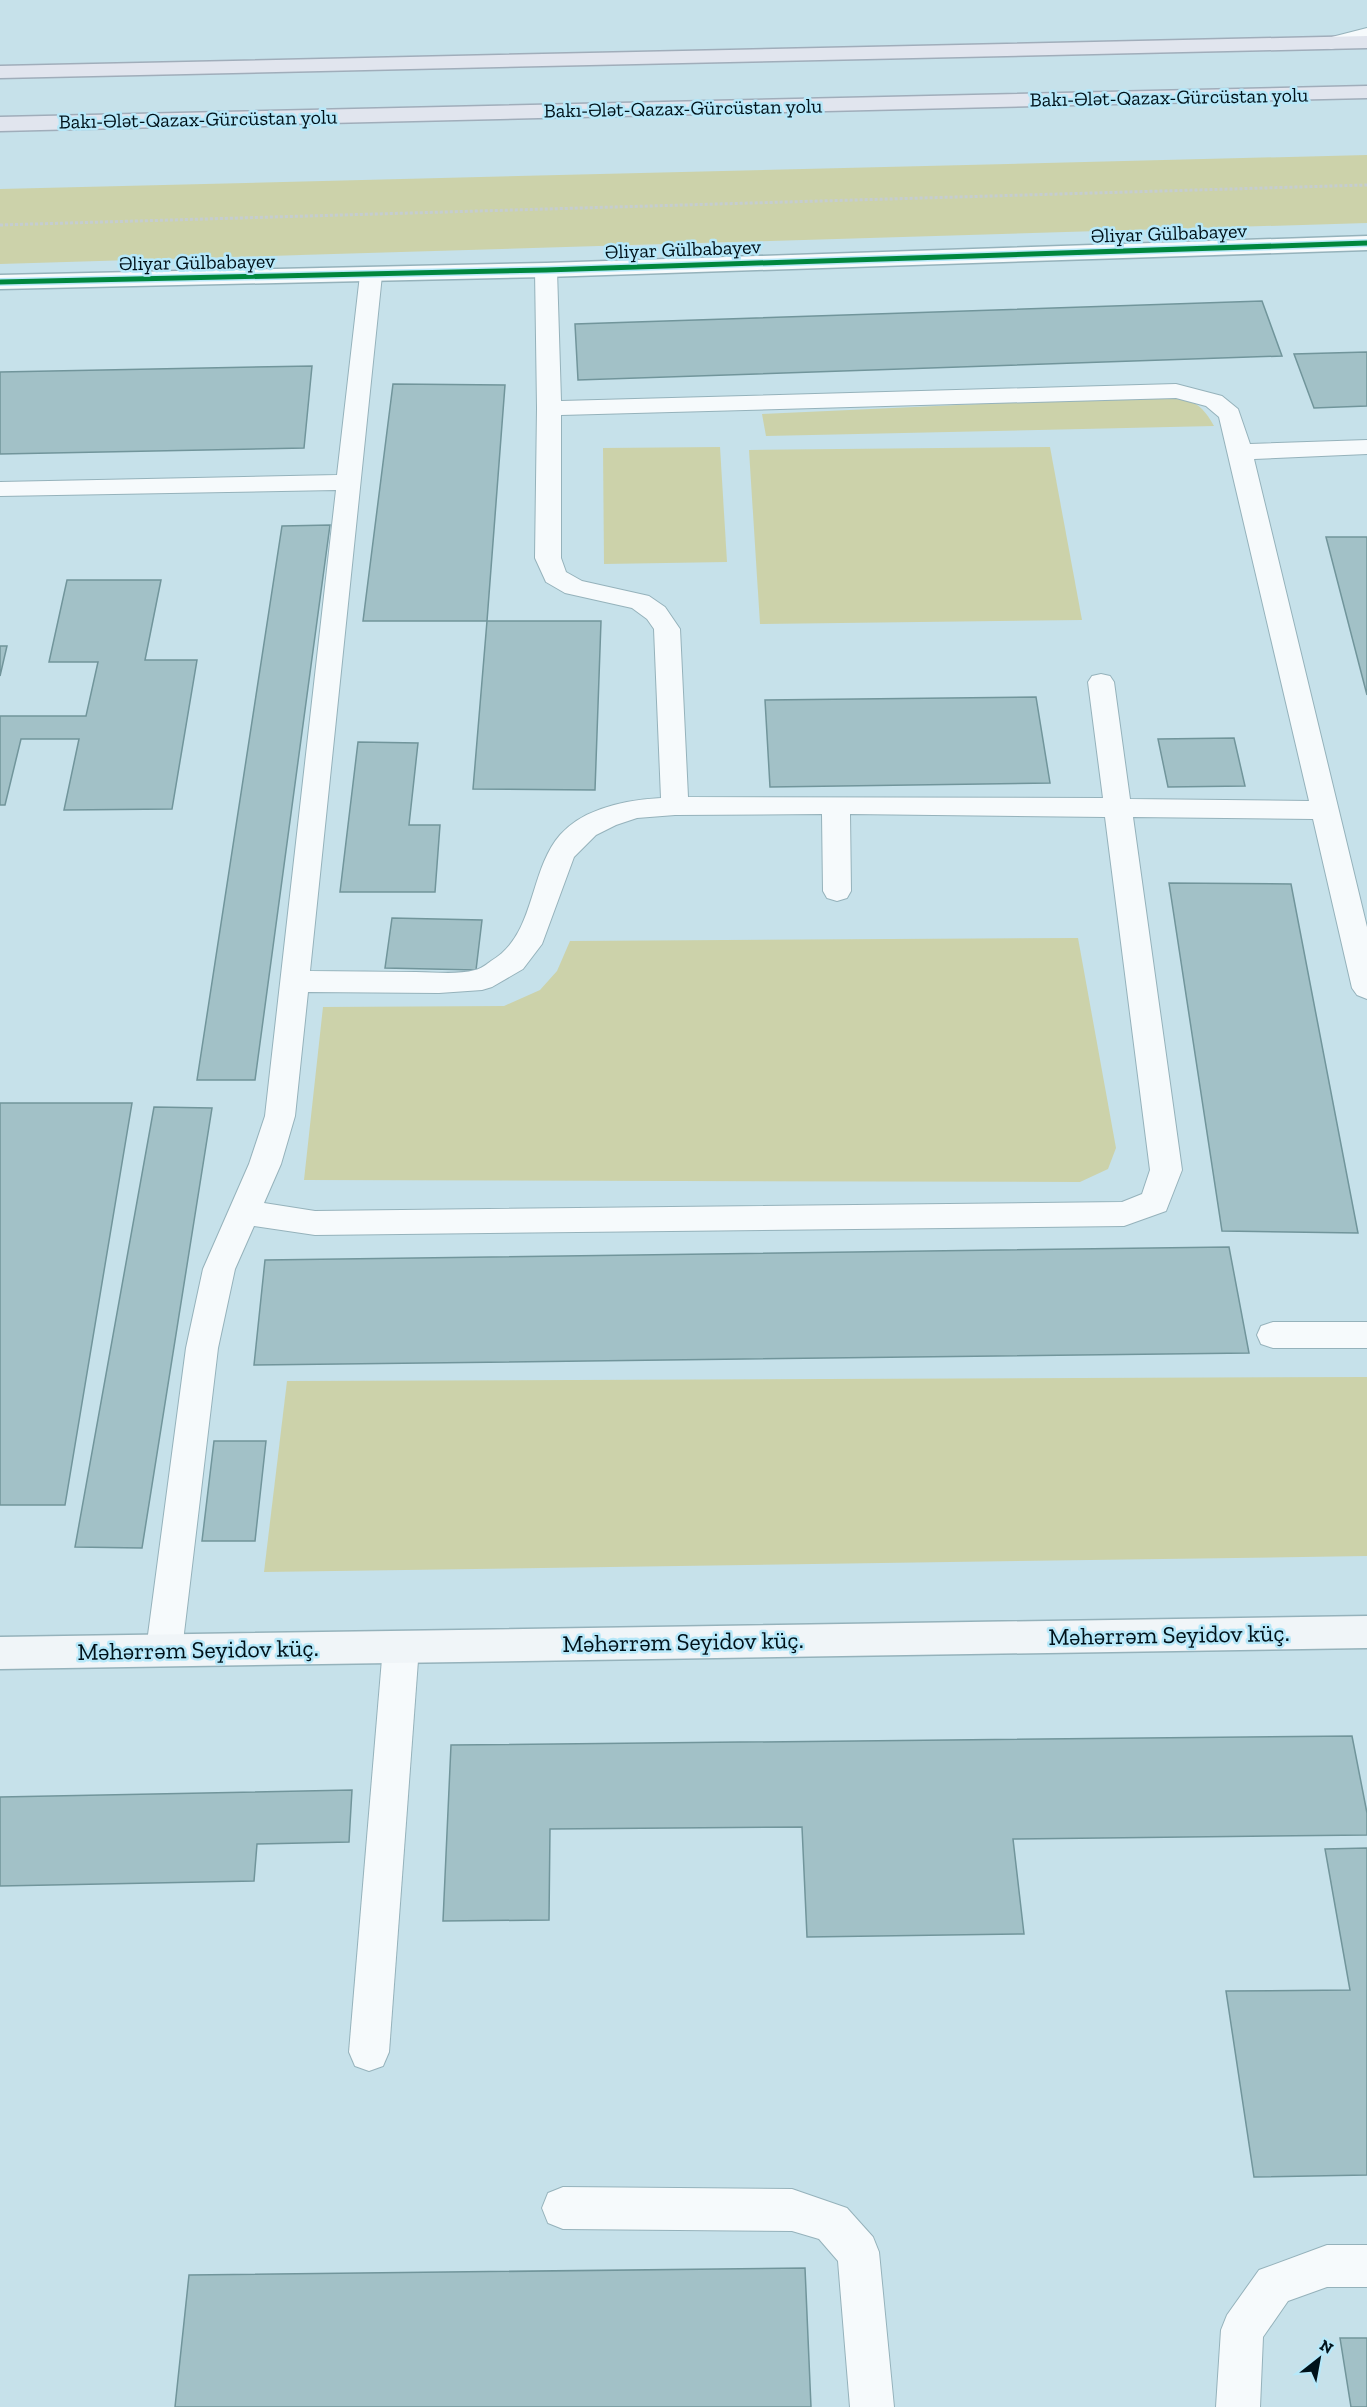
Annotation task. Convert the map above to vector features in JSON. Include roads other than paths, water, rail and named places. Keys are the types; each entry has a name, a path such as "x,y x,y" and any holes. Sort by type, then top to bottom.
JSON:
{"highway":[{"path":"0,72 1367,42"},
{"name":"Bakı-Ələt-Qazax-Gürcüstan yolu","path":"0,124 1367,92"}],"main road":[{"name":"Məhərrəm Seyidov küç.","path":"0,1653 1367,1632"}],"street":[{"name":"Əliyar Gülbabayev","path":"0,282 371,276 1367,243"}],"lane":[{"path":"1330,43 1367,34"},
{"path":"546,270 549,408 548,558 555,576 574,587 640,602 656,613 667,629 675,806"},
{"path":"164,1650 202,1348 219,1269 266,1164 280,1116 297,981 371,276"},
{"path":"549,408 1176,391 1214,401 1230,414 1240,452 1367,988"},
{"path":"1240,452 1367,447"},
{"path":"0,489 349,482"},
{"path":"243,1212 315,1223 1124,1214 1155,1202 1166,1170 1101,682"},
{"path":"297,981 439,983 482,980 513,962 532,937 561,854 571,841 586,828 606,818 636,809 675,806 836,805 1325,810"},
{"path":"836,805 837,891"},
{"path":"1273,1335 1367,1335"},
{"path":"369,2052 400,1647"},
{"path":"563,2208 792,2210 832,2223 858,2252 872,2407"},
{"path":"1238,2407 1242,2330 1274,2285 1327,2266 1367,2266"}]}
